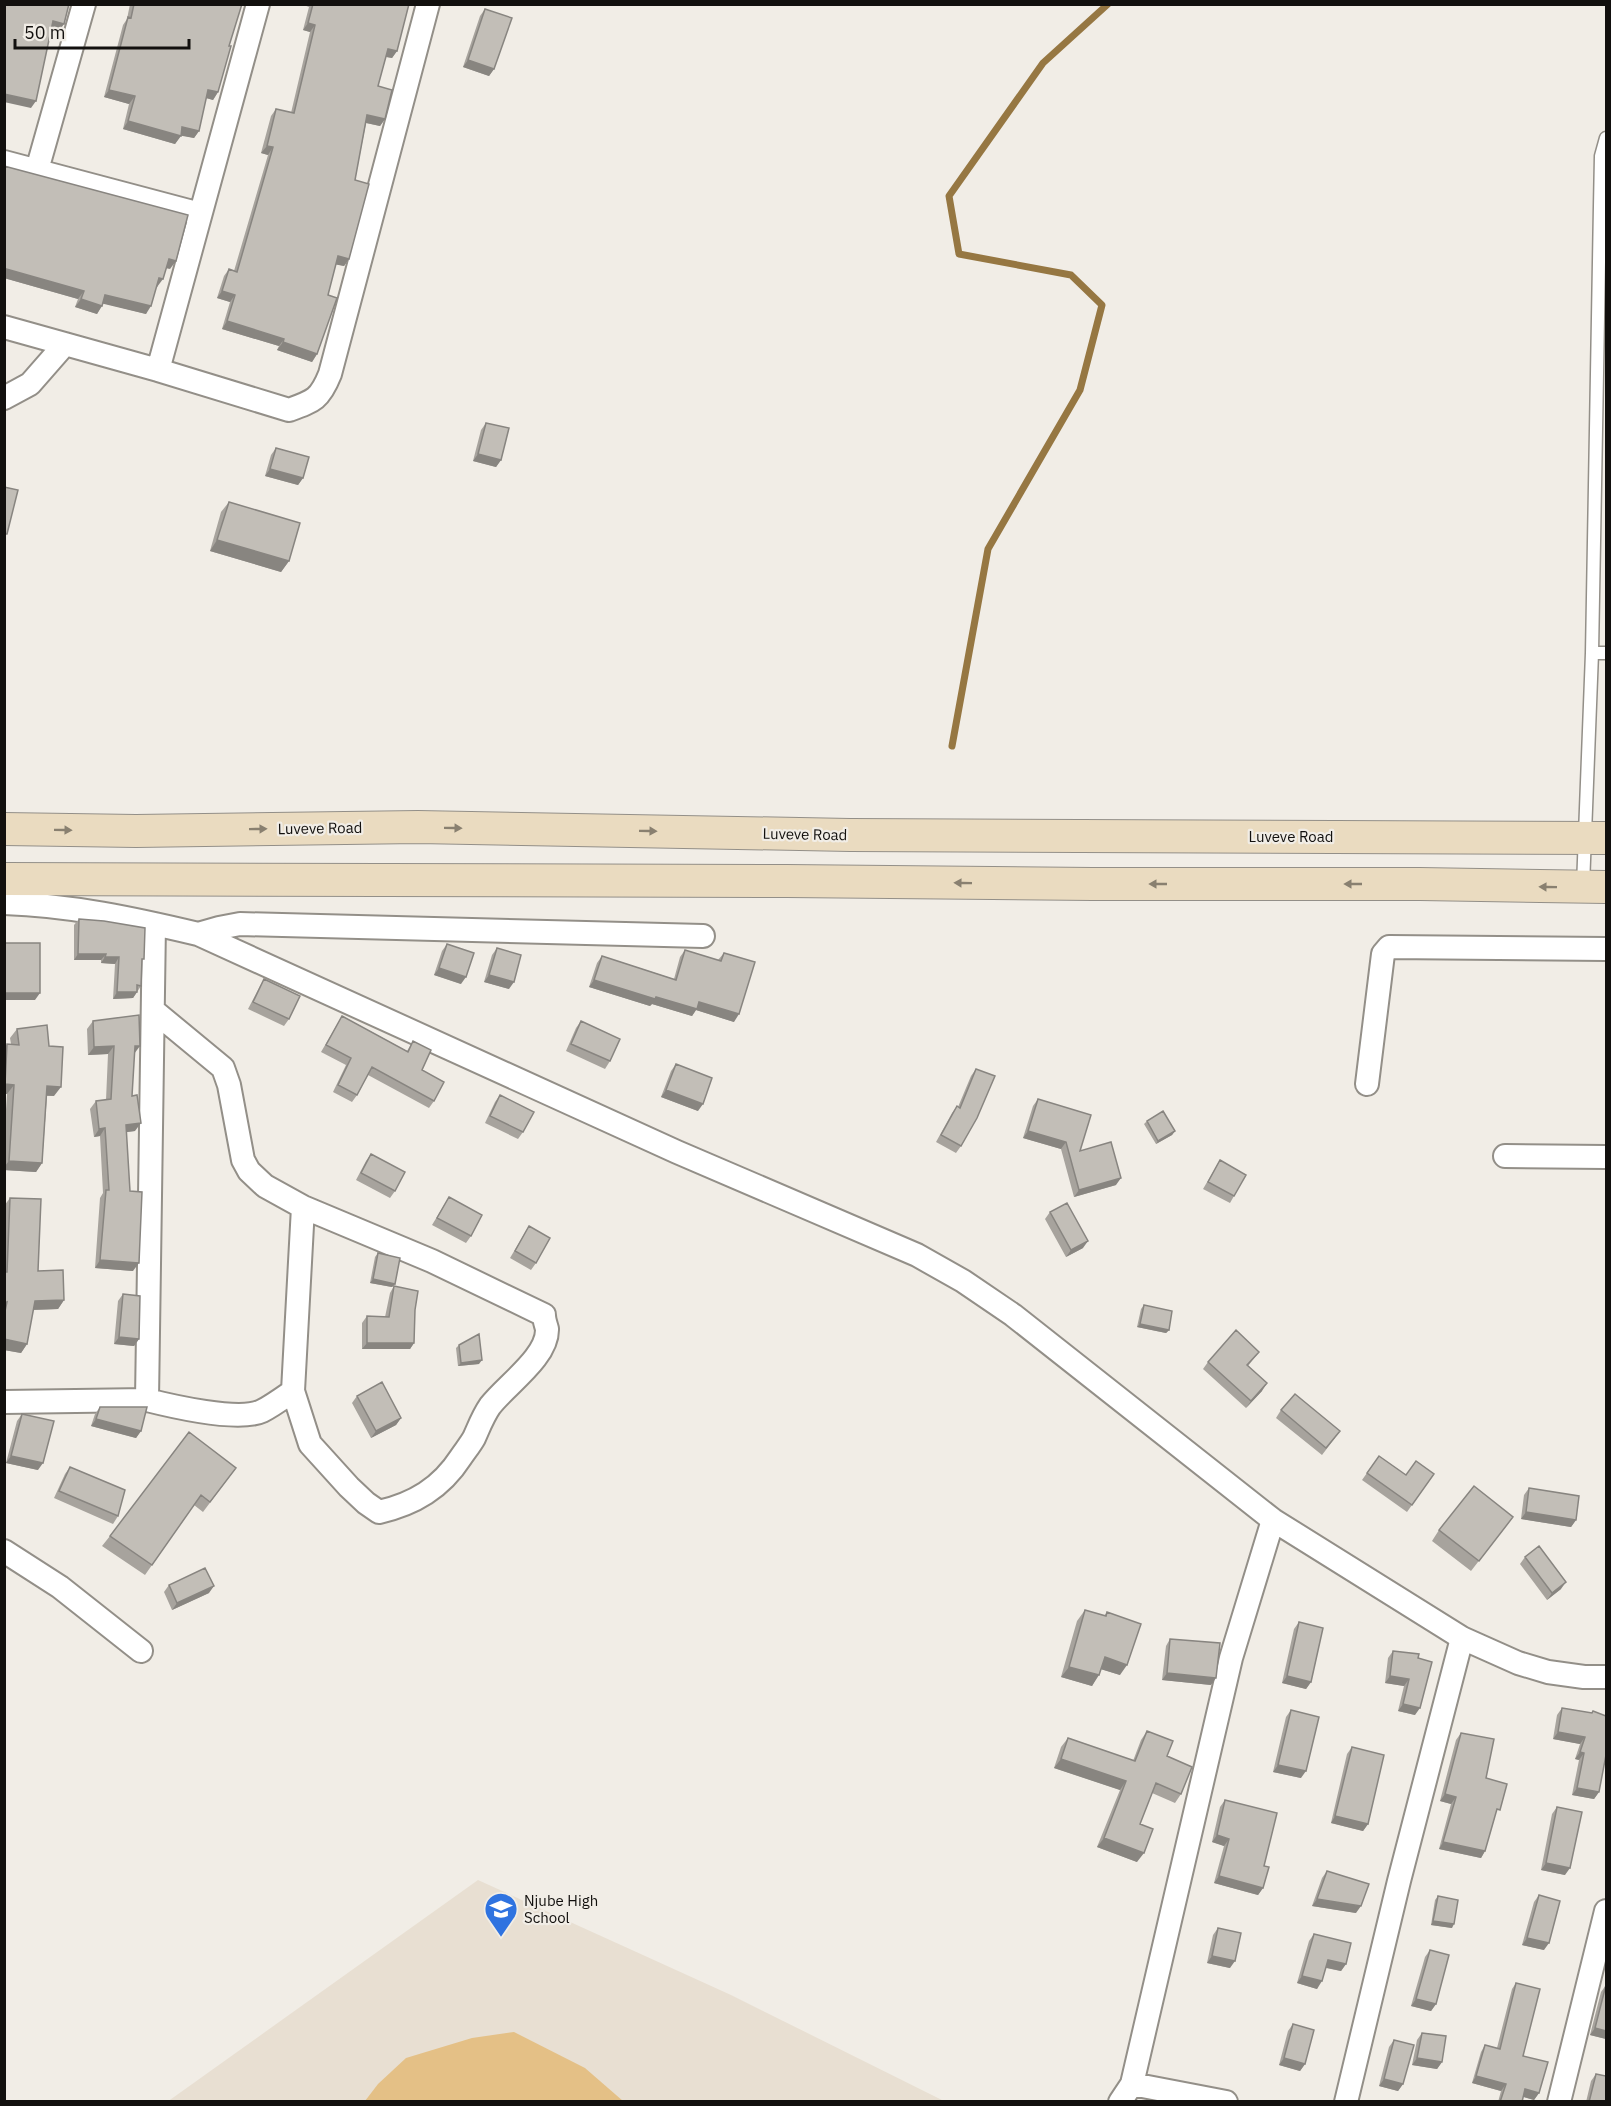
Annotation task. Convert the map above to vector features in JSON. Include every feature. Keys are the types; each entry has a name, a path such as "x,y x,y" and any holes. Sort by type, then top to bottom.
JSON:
{"street":[{"path":"37,170 84,4"},
{"path":"158,370 258,4"},
{"path":"4,327 289,410 308,403 322,393 330,374 428,4"},
{"path":"4,162 200,214"},
{"path":"4,399 30,384 65,344"},
{"name":"Luveve Road","path":"4,829 136,831 418,827 850,835 1596,838"},
{"path":"4,879 1420,884 1595,887"},
{"path":"4,903 42,904 198,934 677,1152 917,1255 963,1281 1013,1315 1273,1520 1462,1638 1518,1663 1548,1672 1584,1677 1606,1677"},
{"path":"147,1400 154,924"},
{"path":"198,934 240,924 703,936"},
{"path":"1367,1084 1383,954 1389,947 1606,949"},
{"path":"154,1011 223,1068 229,1085 243,1160 249,1171 265,1186 303,1207 432,1261 543,1316 547,1330 539,1352 529,1366 491,1405 480,1422 473,1440 452,1472 416,1501 379,1512 366,1503 310,1444 293,1391 303,1207"},
{"path":"1505,1156 1606,1157"},
{"path":"4,1402 147,1400 175,1407 224,1414 260,1413 293,1391"},
{"path":"1226,2102 1126,2093 1231,1658 1273,1520"},
{"path":"4,1551 60,1587 141,1651"},
{"path":"1346,2102 1399,1881 1462,1638"},
{"path":"1559,2102 1606,1911"}],"lane":[{"path":"1595,887 1592,653 1599,206 1601,156 1606,138"},
{"path":"1592,653 1606,653"}],"shaded area":[{"name":"Njube High School","path":"478,1880 731,1995 944,2101 167,2102"},
{"path":"514,2032 585,2068 623,2101 365,2101 378,2084 406,2058 472,2038"}],"building":[{"path":"4,4 69,4 64,24 53,21 36,101 4,94"},
{"path":"134,4 242,4 218,92 208,90 199,131 182,127 181,136 128,121 135,96 109,90 128,17 131,18"},
{"path":"313,4 409,4 397,51 388,49 378,86 392,90 385,119 367,115 355,180 369,184 349,259 338,256 328,295 337,298 317,354 283,342 284,339 227,321 235,295 222,291 229,269 237,272 273,147 267,146 276,109 294,113 315,25 308,23"},
{"path":"485,9 512,18 494,69 468,60"},
{"path":"4,166 188,215 176,261 169,259 163,279 159,278 151,306 105,295 102,306 81,299 84,291 6,269 4,273"},
{"path":"486,423 509,428 501,460 478,454"},
{"path":"276,448 309,457 303,478 270,469"},
{"path":"4,487 18,490 7,534 4,534"},
{"path":"229,502 300,523 289,561 217,540"},
{"path":"79,919 145,928 141,986 137,985 137,992 117,992 119,957 105,957 106,954 78,954"},
{"path":"4,943 40,943 40,993 4,993"},
{"path":"447,944 474,953 466,977 439,968"},
{"path":"497,948 521,955 514,982 489,975"},
{"path":"685,950 721,961 724,953 755,962 739,1014 699,1002 697,1009 594,980 602,956 676,980"},
{"path":"264,979 300,996 289,1019 253,1002"},
{"path":"139,1015 140,1046 135,1046 132,1096 137,1095 141,1123 126,1125 130,1191 142,1192 139,1263 100,1260 106,1190 109,1190 105,1128 99,1129 96,1101 111,1099 114,1046 94,1047 93,1021"},
{"path":"342,1016 408,1052 413,1041 431,1050 422,1070 444,1082 434,1101 372,1067 357,1095 338,1085 351,1058 326,1045"},
{"path":"581,1021 620,1039 610,1061 571,1044"},
{"path":"47,1025 49,1046 63,1047 61,1087 47,1086 42,1163 9,1161 14,1085 5,1084 7,1044 19,1045 17,1029"},
{"path":"676,1064 712,1078 703,1104 666,1090"},
{"path":"976,1069 995,1076 977,1118 961,1146 941,1135 957,1106 960,1108"},
{"path":"500,1095 534,1112 523,1132 490,1116"},
{"path":"1038,1099 1091,1115 1080,1151 1111,1142 1121,1178 1079,1190 1066,1142 1028,1131"},
{"path":"1163,1111 1175,1131 1158,1141 1147,1121"},
{"path":"371,1154 405,1172 395,1191 361,1173"},
{"path":"1220,1160 1246,1175 1234,1196 1208,1182"},
{"path":"449,1197 482,1215 471,1236 437,1218"},
{"path":"10,1198 41,1199 38,1271 63,1270 64,1300 35,1301 27,1344 4,1339 4,1316 7,1302 4,1303 4,1272 7,1272"},
{"path":"1067,1203 1088,1241 1071,1250 1050,1212"},
{"path":"529,1226 550,1238 536,1263 515,1251"},
{"path":"378,1253 400,1258 395,1284 373,1279"},
{"path":"394,1286 418,1291 414,1343 367,1343 367,1316 389,1317"},
{"path":"123,1294 140,1296 139,1339 119,1337"},
{"path":"1144,1305 1172,1311 1169,1330 1140,1324"},
{"path":"1236,1330 1259,1352 1247,1365 1267,1383 1251,1401 1208,1362"},
{"path":"479,1334 482,1360 461,1363 459,1345"},
{"path":"382,1382 401,1418 376,1431 357,1396"},
{"path":"1295,1394 1340,1431 1326,1448 1281,1410"},
{"path":"100,1407 147,1407 141,1431 96,1419"},
{"path":"22,1414 54,1421 43,1463 11,1456"},
{"path":"189,1432 236,1468 210,1502 201,1495 152,1565 110,1536"},
{"path":"1379,1456 1406,1475 1416,1461 1434,1474 1412,1505 1367,1473"},
{"path":"70,1467 125,1490 118,1516 59,1491"},
{"path":"1474,1486 1513,1517 1479,1561 1439,1530"},
{"path":"1529,1488 1579,1496 1576,1520 1526,1512"},
{"path":"1539,1546 1566,1582 1552,1593 1525,1557"},
{"path":"205,1568 214,1586 177,1603 169,1585"},
{"path":"1085,1610 1106,1616 1107,1612 1141,1624 1127,1665 1105,1657 1099,1675 1069,1667"},
{"path":"1299,1622 1323,1628 1311,1682 1287,1676"},
{"path":"1170,1639 1220,1643 1216,1678 1167,1673"},
{"path":"1393,1651 1419,1654 1418,1658 1432,1662 1420,1708 1403,1704 1409,1679 1390,1676"},
{"path":"1562,1708 1592,1713 1593,1711 1606,1716 1606,1755 1599,1792 1577,1788 1584,1753 1580,1752 1585,1737 1558,1732"},
{"path":"1291,1710 1319,1717 1306,1771 1278,1765"},
{"path":"1147,1731 1173,1741 1167,1756 1192,1767 1181,1794 1156,1783 1140,1824 1153,1829 1144,1853 1104,1838 1126,1781 1061,1759 1068,1738 1135,1761"},
{"path":"1461,1733 1494,1739 1486,1778 1507,1784 1485,1851 1443,1842 1456,1797 1445,1794"},
{"path":"1352,1747 1384,1755 1368,1824 1335,1816"},
{"path":"1225,1800 1277,1813 1264,1866 1269,1867 1263,1888 1219,1876 1229,1839 1217,1835"},
{"path":"1557,1807 1582,1812 1570,1868 1546,1863"},
{"path":"1327,1871 1369,1884 1361,1906 1317,1899"},
{"path":"1539,1895 1560,1901 1549,1943 1527,1938"},
{"path":"1438,1896 1458,1900 1454,1924 1433,1921"},
{"path":"1218,1928 1241,1933 1235,1961 1212,1956"},
{"path":"1314,1934 1351,1943 1346,1964 1328,1960 1322,1981 1302,1976"},
{"path":"1430,1950 1449,1955 1436,2004 1416,1999"},
{"path":"1516,1983 1540,1989 1523,2056 1548,2062 1539,2093 1525,2089 1522,2102 1500,2102 1506,2084 1476,2076 1485,2045 1500,2049"},
{"path":"1606,1985 1606,2031 1595,2028"},
{"path":"1293,2024 1314,2030 1305,2064 1284,2058"},
{"path":"1422,2033 1446,2036 1442,2062 1417,2058"},
{"path":"1394,2040 1414,2045 1403,2084 1384,2079"},
{"path":"1596,2074 1606,2076 1606,2102 1589,2102"}],"waterway":[{"path":"952,746 988,549 1080,390 1102,305 1071,275 959,254 949,196 1043,63 1108,4"}],"place":[{"name":"Njube High School","path":"501,1938"}]}
